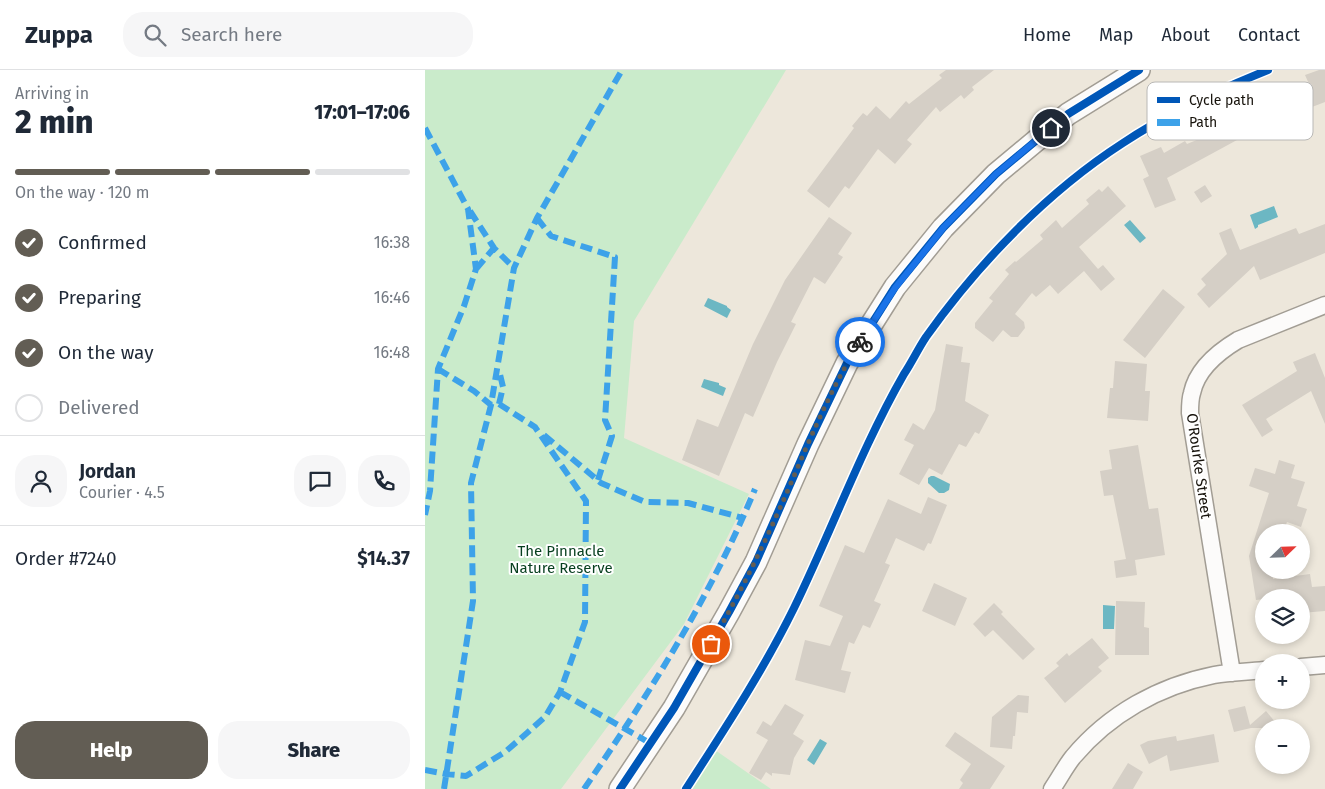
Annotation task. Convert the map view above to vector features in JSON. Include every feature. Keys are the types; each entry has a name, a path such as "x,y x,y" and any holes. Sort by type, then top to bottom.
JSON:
{"main road":[{"path":"620,789 674,708 729,612 755,562 847,363 895,288 944,227 996,174 1068,114 1139,70"}],"street":[{"name":"O'Rourke Street","path":"1232,673 1189,413 1192,392 1201,372 1227,346 1325,305"},
{"path":"1310,666 1325,665"},
{"path":"1051,789 1073,757 1091,738 1127,709 1178,684 1214,675 1255,671"}],"green space":[{"name":"The Pinnacle Nature Reserve","path":"425,70 786,70 634,321 624,438 749,494 684,624 561,789 425,789"},
{"path":"715,750 771,789 689,789"}],"water":[{"path":"1274,206 1278,217 1258,225 1255,229 1250,215"},
{"path":"1130,220 1146,238 1140,243 1124,225"},
{"path":"708,298 727,306 731,310 727,318 704,306"},
{"path":"704,379 719,383 719,385 726,388 723,396 701,387"},
{"path":"931,476 950,484 949,490 939,493 928,483 928,478"},
{"path":"1103,605 1115,606 1114,629 1103,629"},
{"path":"820,739 827,743 814,765 807,760"}],"building":[{"path":"946,70 994,70 972,87 974,90 964,99 961,95 940,112 936,107 907,140 912,144 895,164 878,149 849,189 845,186 829,208 807,191 863,113 867,116 876,106 890,119 906,101 909,104 942,78 939,75"},
{"path":"1325,70 1325,102 1313,107 1313,82 1308,82 1305,75"},
{"path":"1197,140 1237,140 1167,178 1176,200 1155,208 1143,179 1149,176 1140,156 1161,147 1164,153 1185,141 1187,144"},
{"path":"1205,185 1212,196 1201,203 1194,192"},
{"path":"1108,186 1126,206 1079,247 1098,269 1103,265 1115,279 1101,291 1084,271 1058,294 1050,285 1036,297 1032,293 1015,314 1024,322 1025,328 1018,337 1011,337 1003,330 993,342 975,328 975,323 993,301 989,298 1009,274 1005,270 1043,239 1040,235 1056,220 1062,228 1089,204 1086,200 1099,189 1102,192"},
{"path":"829,217 852,233 838,254 843,257 825,284 814,277 791,322 796,324 753,417 745,413 719,476 682,460 697,419 718,427 753,344 785,280"},
{"path":"1325,224 1325,253 1260,280 1254,266 1209,308 1197,294 1206,285 1201,279 1227,254 1219,233 1231,228 1240,250 1296,228 1299,234"},
{"path":"1163,289 1185,307 1145,358 1123,340"},
{"path":"946,344 963,347 961,362 970,363 965,401 989,415 979,434 975,432 966,447 959,444 942,475 929,468 919,485 899,474 914,445 904,440 913,423 924,430 935,410"},
{"path":"1315,353 1325,378 1325,424 1311,391 1266,419 1273,430 1262,437 1242,405 1297,371 1293,362"},
{"path":"1115,361 1147,364 1145,391 1150,391 1148,421 1107,418 1110,388 1113,388"},
{"path":"1138,445 1149,509 1158,508 1165,555 1135,560 1137,575 1116,578 1114,561 1126,559 1113,495 1104,496 1100,471 1112,469 1109,450"},
{"path":"1279,460 1295,465 1291,478 1305,482 1297,506 1307,509 1302,524 1287,522 1286,524 1259,524 1269,493 1249,486 1255,468 1275,474"},
{"path":"928,497 947,505 931,544 928,543 924,551 896,538 885,563 890,565 874,601 881,604 870,628 863,625 854,644 849,642 841,670 851,672 845,693 795,680 805,640 830,646 843,616 819,606 845,545 864,553 888,499 921,514"},
{"path":"1255,537 1255,579 1310,579 1310,574 1312,587 1325,586 1325,611 1310,612 1310,589 1255,589 1255,594 1249,556"},
{"path":"934,583 967,598 955,626 922,611"},
{"path":"1116,601 1145,602 1144,627 1149,628 1149,655 1115,655"},
{"path":"994,603 1003,612 1001,614 1035,649 1023,660 993,630 985,637 973,624"},
{"path":"1092,638 1109,658 1098,667 1102,671 1065,703 1044,678 1059,666 1056,663 1067,653 1069,656"},
{"path":"1018,695 1029,696 1028,713 1017,712 1012,749 990,747 992,717"},
{"path":"785,704 804,715 793,734 804,741 794,758 790,775 772,773 772,776 766,772 761,780 749,773 768,740 756,733 763,721 771,726"},
{"path":"1245,706 1250,725 1255,721 1255,728 1234,732 1228,710"},
{"path":"1266,711 1273,719 1257,719"},
{"path":"955,732 1005,766 990,789 959,789 963,783 960,780 971,764 945,746"},
{"path":"1214,734 1219,762 1170,771 1167,755 1149,764 1140,745 1148,741 1176,736 1177,741"},
{"path":"1128,763 1143,772 1133,789 1112,789"}],"marked path":[{"path":"444,789 473,601 471,483 491,405 514,268 537,218 622,70"},
{"path":"425,128 468,209 476,269 464,306 438,369 430,491 425,515"},
{"path":"470,211 494,248 514,268"},
{"path":"537,218 551,236 615,257 605,420 612,436 598,480"},
{"path":"476,269 494,248"},
{"path":"438,369 474,391 491,405 499,404 503,387 499,370"},
{"path":"425,770 466,776 505,752 545,717 560,692 585,622 586,501 535,427 499,404"},
{"path":"544,435 601,483 645,502 688,503 743,518"},
{"path":"584,789 655,681 699,606 738,529 755,489"},
{"path":"560,692 650,743"}],"cycle path":[{"path":"620,789 674,708 729,612 756,562 808,444 847,363 895,287 943,228 996,174 1068,114 1139,70"},
{"path":"1240,82 1268,70"},
{"path":"686,789 743,700 782,631 808,579 860,460 888,402 926,337 968,283 1015,231 1067,184 1095,162 1147,128"}],"way so far":[{"path":"711,644 755,562 814,431 847,363 860,342"}],"route":[{"path":"860,342 895,288 944,227 996,174 1051,128"}]}
